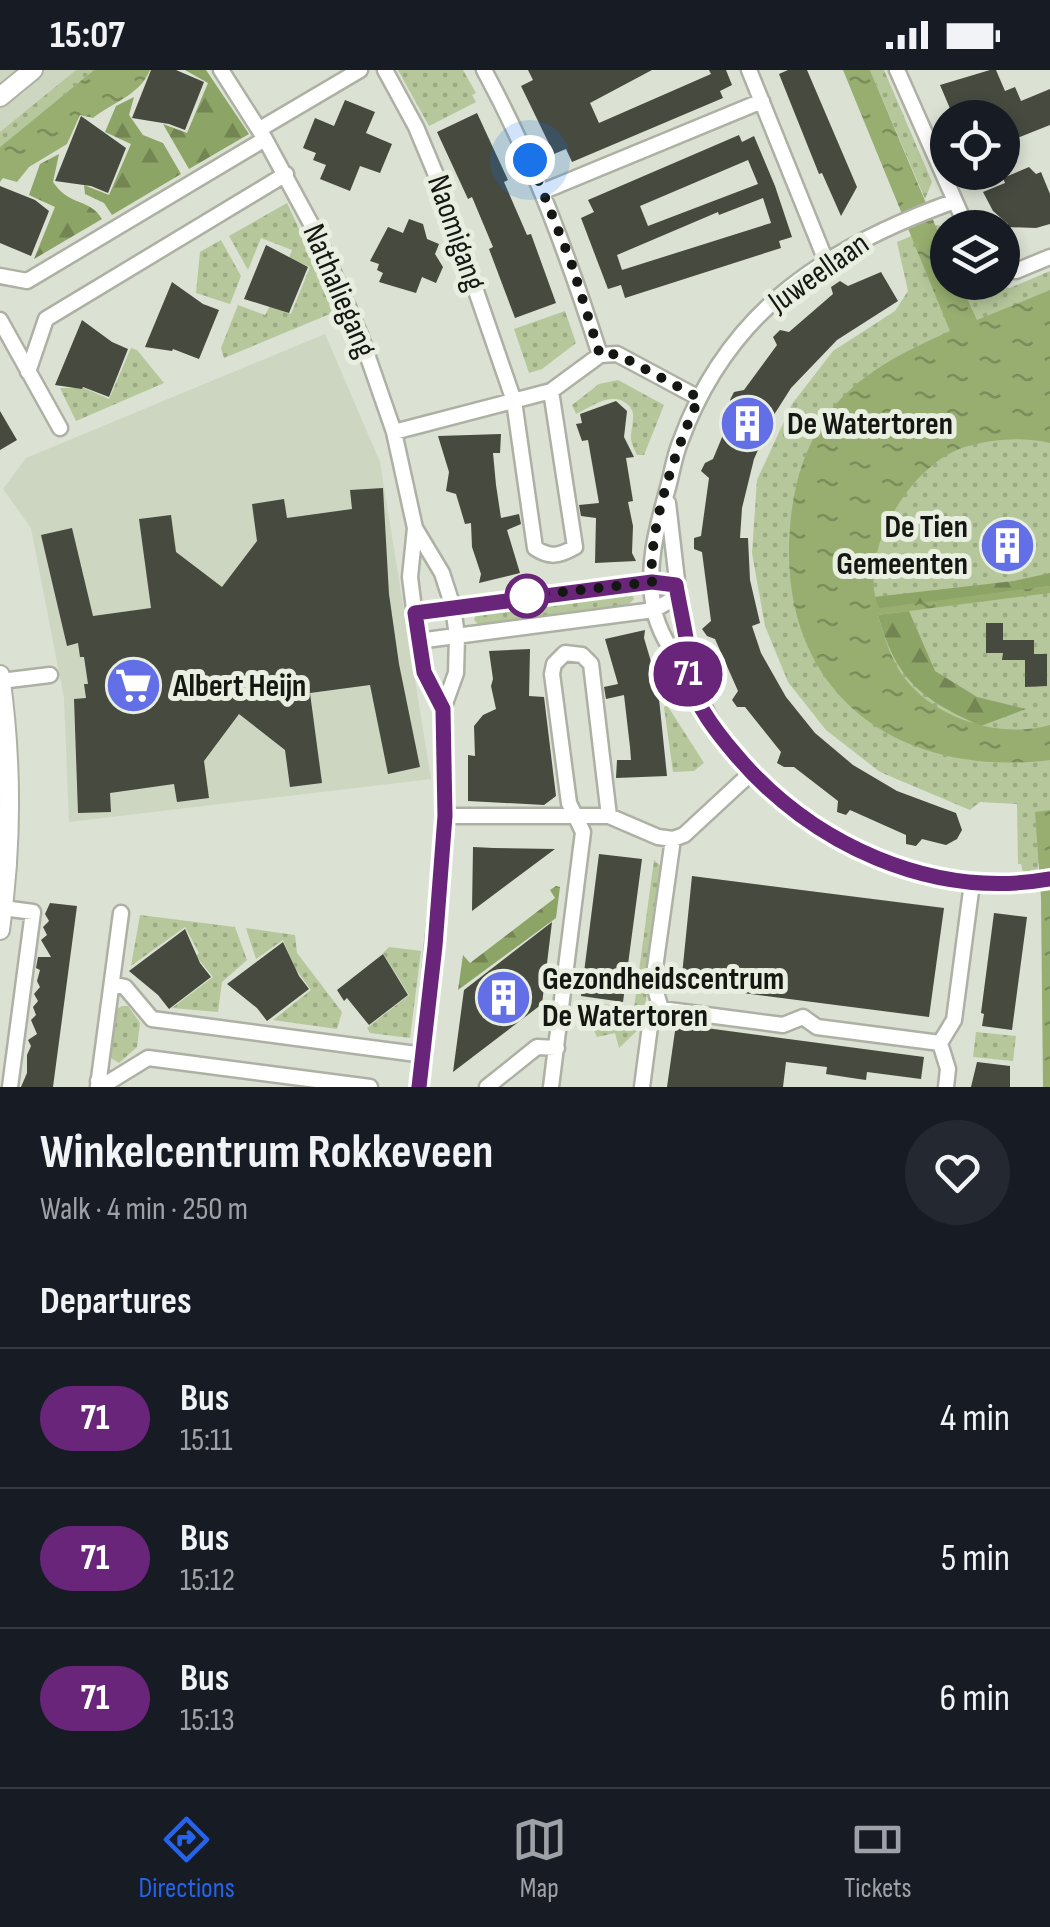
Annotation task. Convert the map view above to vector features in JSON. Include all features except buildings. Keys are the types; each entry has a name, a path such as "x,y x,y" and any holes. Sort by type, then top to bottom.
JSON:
{"street":[{"path":"0,97 33,70"},
{"name":"Nathaliegang","path":"221,70 286,174 362,338 394,432 415,528 410,578 418,641 424,672 443,709"},
{"path":"0,276 27,281 360,70"},
{"name":"Naomigang","path":"385,70 436,174 514,401 535,548 548,556 562,555 574,547 551,392"},
{"path":"484,70 544,192 600,355"},
{"path":"749,70 826,260"},
{"path":"897,70 960,210"},
{"path":"544,192 762,100"},
{"path":"28,372 46,319 286,174"},
{"name":"Juweellaan","path":"956,201 900,223 826,260 770,302 723,356 680,442 654,534 654,610 667,649 688,677 722,739 750,773 790,808 847,845 916,872 972,883 1050,879"},
{"path":"1020,269 1050,257"},
{"path":"0,320 60,428"},
{"path":"394,432 551,392 600,355 617,354 699,398"},
{"name":"Juweellaan","path":"667,492 688,677"},
{"name":"Nathaliegang","path":"415,528 442,573 457,636 456,673 443,709 445,816 419,1087"},
{"path":"415,613 652,582 677,591"},
{"path":"418,641 654,610 677,591"},
{"path":"551,1087 582,832 569,803 552,674 554,664 565,653 582,654 591,664 609,816"},
{"path":"0,930 10,843 9,771 0,679 50,675"},
{"path":"445,816 609,816 673,840 684,835 750,773"},
{"path":"661,1009 652,982 673,840"},
{"path":"946,1087 948,1069 940,1043 954,1020 972,883"},
{"path":"3,908 33,912 10,1087"},
{"path":"121,913 98,1084 109,1082 148,1058 370,1087"},
{"path":"112,984 124,987 152,1019 424,1055"},
{"path":"661,1009 783,1025 803,1016 816,1027 940,1043"},
{"path":"642,1087 650,1026 661,1009"},
{"path":"487,1087 536,1047 557,1048"}],"shaded area":[{"path":"0,70 114,70 0,162"},
{"path":"76,70 94,70 0,147 0,132"},
{"path":"398,70 463,70 476,93 472,95 476,102 429,126"},
{"path":"870,70 884,70 930,177 925,199"},
{"path":"287,203 337,311 224,358 221,348 238,305 265,315 270,306 291,314 310,267 289,258 292,250 261,238 248,270 229,236"},
{"path":"930,228 930,300 1020,300 1020,284 1050,271 1050,862 1038,863 1038,869 1023,872 1018,864 1017,804 980,802 970,810 880,772 826,730 788,682 765,626 752,553 757,480 792,404 833,351 895,311 908,291 897,242"},
{"path":"221,240 241,276 230,304 196,293 200,252"},
{"path":"565,311 576,343 542,369 529,373 514,329"},
{"path":"325,334 380,462 431,779 69,822 64,698 31,528 3,489 26,458"},
{"path":"131,348 164,383 76,421 60,388 84,388 109,399"},
{"path":"618,380 664,405 644,455 637,455 632,443 633,414 627,404 608,399 576,414 572,405 599,384"},
{"path":"631,591 634,599 629,604 481,627 474,620 476,614 486,609"},
{"path":"667,705 704,763 694,771 673,772 664,707"},
{"path":"654,860 662,867 643,1025 619,1048 615,1033 597,1037 586,1014 587,1002 634,1008"},
{"path":"140,915 235,927 247,960 222,982 218,1012 172,1008 213,977 196,956 199,953 185,927 131,966"},
{"path":"246,928 295,935 297,953 342,1012 337,1029 273,1020 311,990 295,968 283,940 256,959"},
{"path":"389,947 421,951 410,1038 370,1033 367,1028 409,995 383,953"},
{"path":"128,1006 140,1023 137,1047 119,1063 109,1057 117,1009"},
{"path":"976,1032 1016,1036 1013,1061 973,1057"}],"green space":[{"path":"185,70 206,70 249,134 189,169 163,124 187,133 208,83"},
{"path":"134,97 129,115 143,135 163,143 181,174 112,215 104,203 85,194 84,185 109,195 131,144 105,132 116,106"},
{"path":"59,154 53,182 102,219 34,259 55,207 29,195 40,164"},
{"path":"1050,573 1050,586 879,609 874,597 1014,581"},
{"path":"909,611 935,671 977,697 1026,709 981,726 927,696 893,656 878,615"},
{"path":"560,887 556,918 458,990 463,955 470,963 555,898 550,890"}],"water":[{"path":"94,70 150,70 140,86 93,118 80,115 67,144 29,167 17,182 3,178 0,182 0,147"},
{"path":"843,70 870,70 930,213 930,282"},
{"path":"1050,290 1050,443 1016,439 970,446 940,459 922,475 891,516 881,540 874,587 879,608 1050,586 1050,593 878,615 897,666 919,694 972,723 1012,730 1050,725 1050,760 997,762 948,756 904,741 865,718 833,688 809,649 794,602 789,548 791,513 803,463 817,432 838,402 866,376 950,331 937,300 968,300 977,320"},
{"path":"1050,810 1050,1087 1043,1087 1041,898 1035,812"}],"bus line":[{"name":"71","path":"419,1087 445,816 443,709 424,672 415,613 652,582 676,585 688,677 703,708 750,773 790,808 847,845 916,872 972,883 1021,884 1050,879"}],"place":[{"name":"De Watertoren","path":"748,424"},
{"name":"De Tien Gemeenten","path":"1007,545"},
{"name":"Albert Heijn","path":"134,686"},
{"name":"Gezondheidscentrum De Watertoren","path":"503,997"}],"route":[{"path":"527,596 652,582 654,534 680,442 699,398 617,354 600,355 571,262 530,160"}]}
